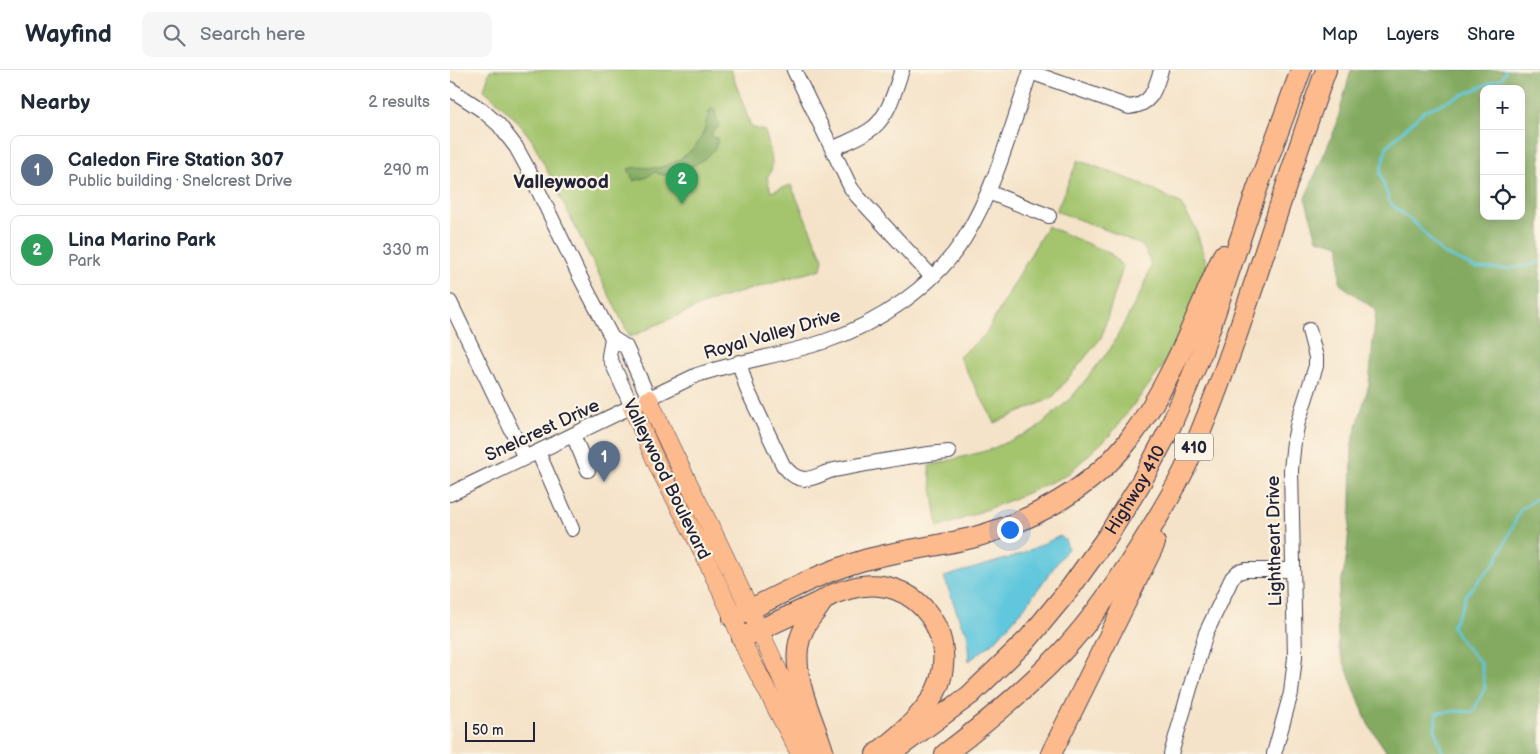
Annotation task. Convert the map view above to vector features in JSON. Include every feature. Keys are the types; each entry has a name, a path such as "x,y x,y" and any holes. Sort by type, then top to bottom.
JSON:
{"highway":[{"name":"Highway 410","path":"890,754 970,695 1028,639 1071,587 1107,537 1138,486 1169,430 1202,352 1257,189 1301,70"},
{"name":"Highway 410","path":"945,754 978,729 1023,690 1073,638 1103,602 1133,558 1186,466 1231,354 1304,129 1326,70"},
{"path":"742,614 798,586 860,561 975,536 1011,524 1040,512 1079,488 1128,441 1162,388 1239,218 1257,189"},
{"path":"1051,754 1182,489 1186,466"},
{"path":"751,634 826,598 857,586 869,585 897,590 924,608 933,619 940,634 943,649 943,667 937,689 914,723 876,754"},
{"path":"820,753 798,674 798,648 808,620 826,598"}],"main road":[{"name":"Valleywood Boulevard","path":"650,399 742,614"},
{"name":"Valleywood Boulevard","path":"632,407 667,485 698,542 742,614"},
{"path":"742,614 751,634 820,753"},
{"path":"751,634 772,701 800,754"}],"street":[{"path":"794,70 851,188 932,277"},
{"path":"832,149 876,126 888,109 902,70"},
{"path":"1031,71 1129,107 1146,101 1153,92 1161,70"},
{"name":"Royal Valley Drive","path":"650,399 697,375 739,362 808,346 844,334 878,318 897,306 932,277 962,241 988,192 1031,71"},
{"name":"Valleywood Boulevard","path":"450,89 482,110 499,125 516,147 612,338 626,347 650,399"},
{"path":"988,192 1049,216"},
{"path":"450,302 525,458"},
{"name":"Lightheart Drive","path":"1274,754 1287,709 1294,673 1291,470 1298,422 1316,366 1316,357 1309,330"},
{"name":"Valleywood Boulevard","path":"612,338 609,356 632,407"},
{"path":"739,362 747,390 783,465 796,477 812,478 831,471 949,452"},
{"name":"Snelcrest Drive","path":"450,494 650,399"},
{"path":"573,435 588,470"},
{"path":"538,452 572,529"},
{"path":"667,485 685,477"},
{"path":"1171,754 1206,633 1232,578 1238,572 1246,570 1293,570"}],"green space":[{"path":"490,70 731,70 751,127 765,131 772,161 772,167 767,177 771,192 791,185 823,259 821,269 717,299 630,337 533,142 510,114 484,90"},
{"path":"1351,70 1540,70 1540,754 1388,754 1368,724 1339,649 1336,606 1346,561 1351,508 1352,443 1369,384 1376,310 1340,284 1340,245 1317,239 1305,198 1335,129"},
{"path":"712,107 719,125 711,134 713,138 717,138 717,144 708,156 676,173 666,175 655,172 645,178 634,181 628,169 662,167 682,158 694,148 702,136"},
{"path":"1078,160 1142,184 1180,203 1195,227 1207,265 1195,304 1162,368 1111,434 1067,475 1011,500 938,528 929,466 989,450 1036,429 1071,398 1111,348 1143,288 1151,266 1146,251 1141,245 1056,211"},
{"path":"1047,226 1111,254 1123,267 1101,338 1052,398 995,423 959,357 985,335"}],"water":[{"path":"1060,536 1065,540 1068,548 1024,608 995,641 969,661 967,632 962,626 944,577 1019,555"}],"waterway":[{"path":"1506,70 1502,78 1424,111 1387,146 1380,173 1390,203 1417,225 1442,253 1476,268 1507,269 1540,262"},
{"path":"1443,754 1435,730 1437,713 1473,712 1485,688 1481,663 1462,642 1452,626 1466,595 1497,560 1521,509 1540,496"}],"place":[{"name":"Lina Marino Park","path":"682,204"},
{"name":"Caledon Fire Station 307","path":"604,482"}],"district":[{"name":"Valleywood","path":"561,181"}]}
